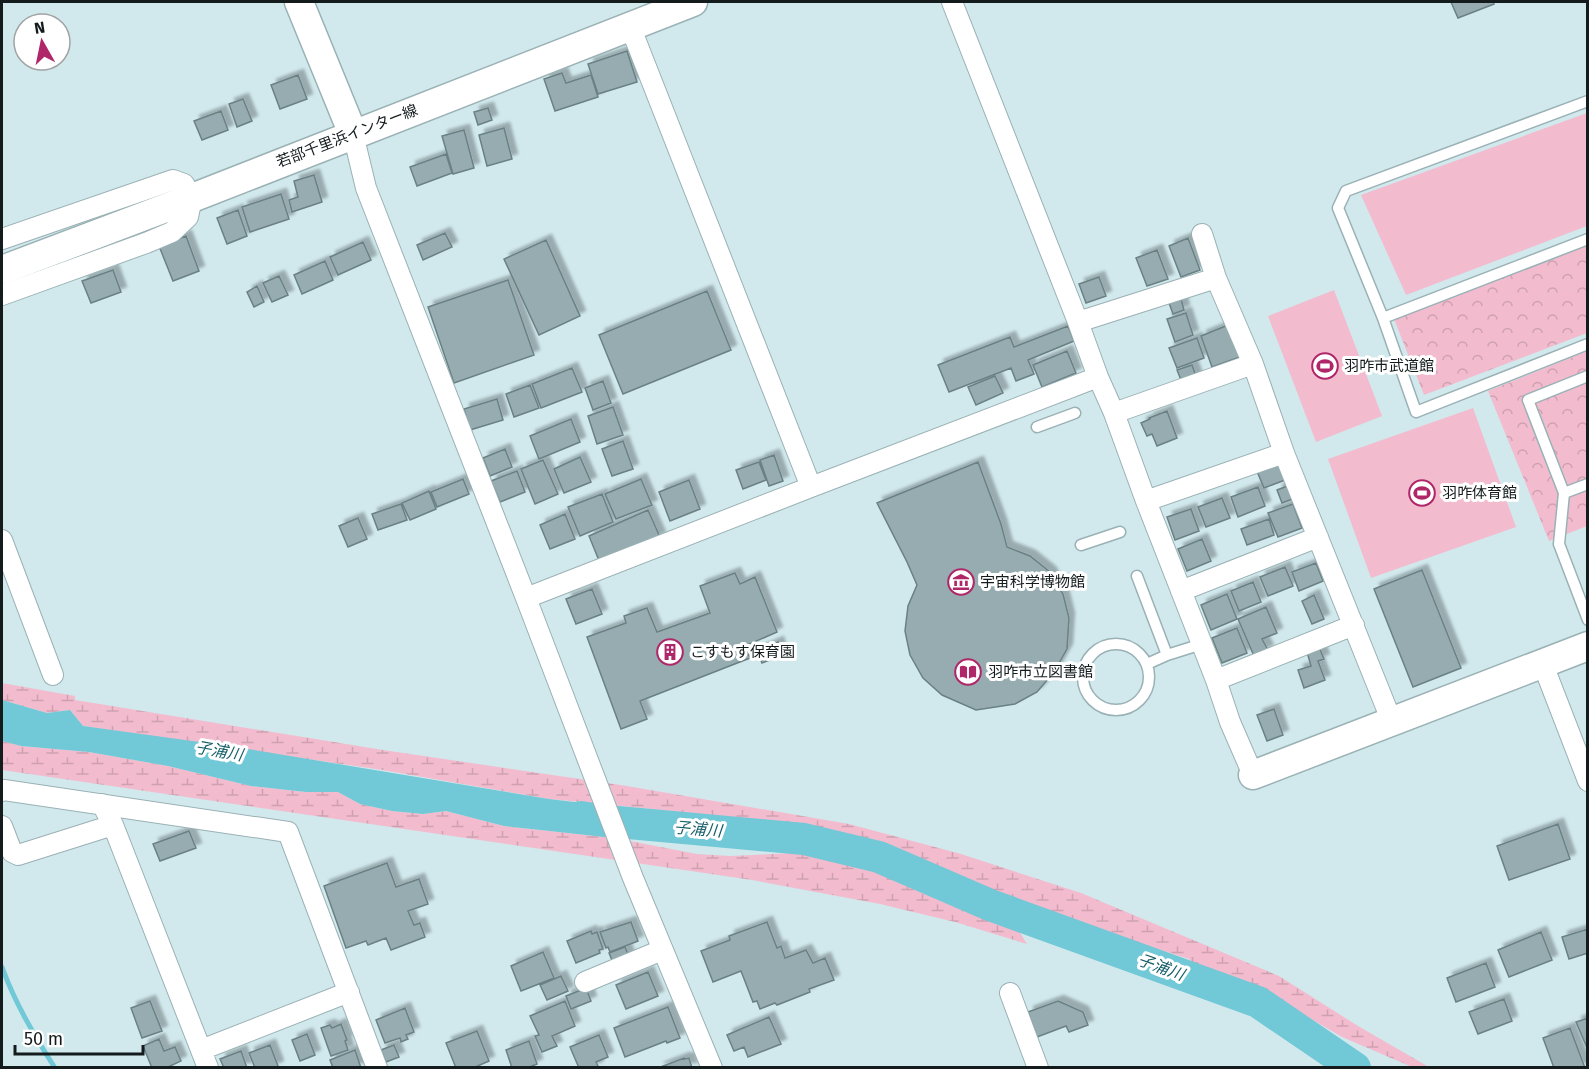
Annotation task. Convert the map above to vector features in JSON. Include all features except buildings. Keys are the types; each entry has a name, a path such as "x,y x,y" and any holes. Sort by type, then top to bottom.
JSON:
{"main road":[{"path":"299,2 353,134"},
{"name":"若部千里浜インター線","path":"2,270 693,2"},
{"path":"1253,775 1587,646"}],"street":[{"path":"952,2 1114,413 1230,722 1253,775"},
{"path":"630,26 811,487"},
{"path":"353,134 366,188 633,878 712,1068"},
{"path":"2,239 173,180 184,184 192,198 188,217 172,232 2,295"},
{"path":"1202,234 1216,278 1253,364 1284,453 1392,722"},
{"path":"1078,322 1216,278"},
{"path":"1114,413 1253,364"},
{"path":"526,598 1098,376"},
{"path":"1146,501 1284,453"},
{"path":"1181,591 1318,537"},
{"path":"2,540 53,675"},
{"path":"1216,680 1354,626"},
{"path":"1542,662 1587,781"},
{"path":"2,791 288,832 377,1068"},
{"path":"102,804 113,825 204,1059 349,992"},
{"path":"2,826 12,852 18,855 113,825"},
{"path":"585,982 662,950"},
{"path":"1010,993 1038,1068"}],"lane":[{"path":"1587,101 1346,191 1338,208 1383,318 1416,412 1587,344"},
{"path":"1383,318 1587,239"},
{"path":"1587,376 1528,400 1564,493 1559,544 1587,620"},
{"path":"1037,427 1075,413"},
{"path":"1564,493 1587,484"},
{"path":"1082,545 1120,532"},
{"path":"1137,576 1167,655"},
{"path":"1122,644 1141,655 1147,664 1150,677 1147,690 1143,698 1131,707 1123,710 1105,709 1090,699 1085,691 1082,672 1092,654 1100,647 1122,644"},
{"path":"1147,664 1202,644"}],"green space":[{"path":"1587,113 1587,226 1406,295 1361,195"},
{"path":"1587,243 1587,333 1424,395 1394,319"},
{"name":"羽咋市武道館","path":"1334,290 1382,416 1316,442 1268,316"},
{"path":"1587,351 1587,526 1549,541 1488,391"},
{"name":"羽咋体育館","path":"1473,408 1516,527 1371,578 1328,459"},
{"path":"2,683 75,696 75,700 383,750 621,785 849,824 961,854 1081,893 1279,976 1429,1067 1412,1067 1342,1037 1261,990 1249,991 1197,970 1189,959 985,895 962,878 946,875 866,844 766,826 653,809 549,799 382,770 83,726 70,710 47,713 2,700"},
{"path":"2,741 21,746 89,752 168,766 251,786 306,792 338,792 360,804 392,811 423,814 446,811 504,826 614,838 697,854 730,856 793,853 836,858 876,868 1019,931 1027,944 955,922 880,904 752,880 2,770"}],"water":[{"path":"2,700 47,713 70,710 83,726 236,747 549,799 600,805 614,838 504,826 446,811 423,814 392,811 360,804 338,792 306,792 251,786 168,766 89,752 21,746 2,741"}],"waterway":[{"name":"子浦川","path":"581,817 804,839 879,857 990,905 1258,1002 1355,1068"},
{"path":"2,967 26,1019 55,1068"}],"place":[{"name":"羽咋市武道館","path":"1325,366"},
{"name":"羽咋体育館","path":"1422,493"},
{"name":"宇宙科学博物館","path":"961,582"},
{"name":"こすもす保育園","path":"670,652"},
{"name":"羽咋市立図書館","path":"968,672"}]}
